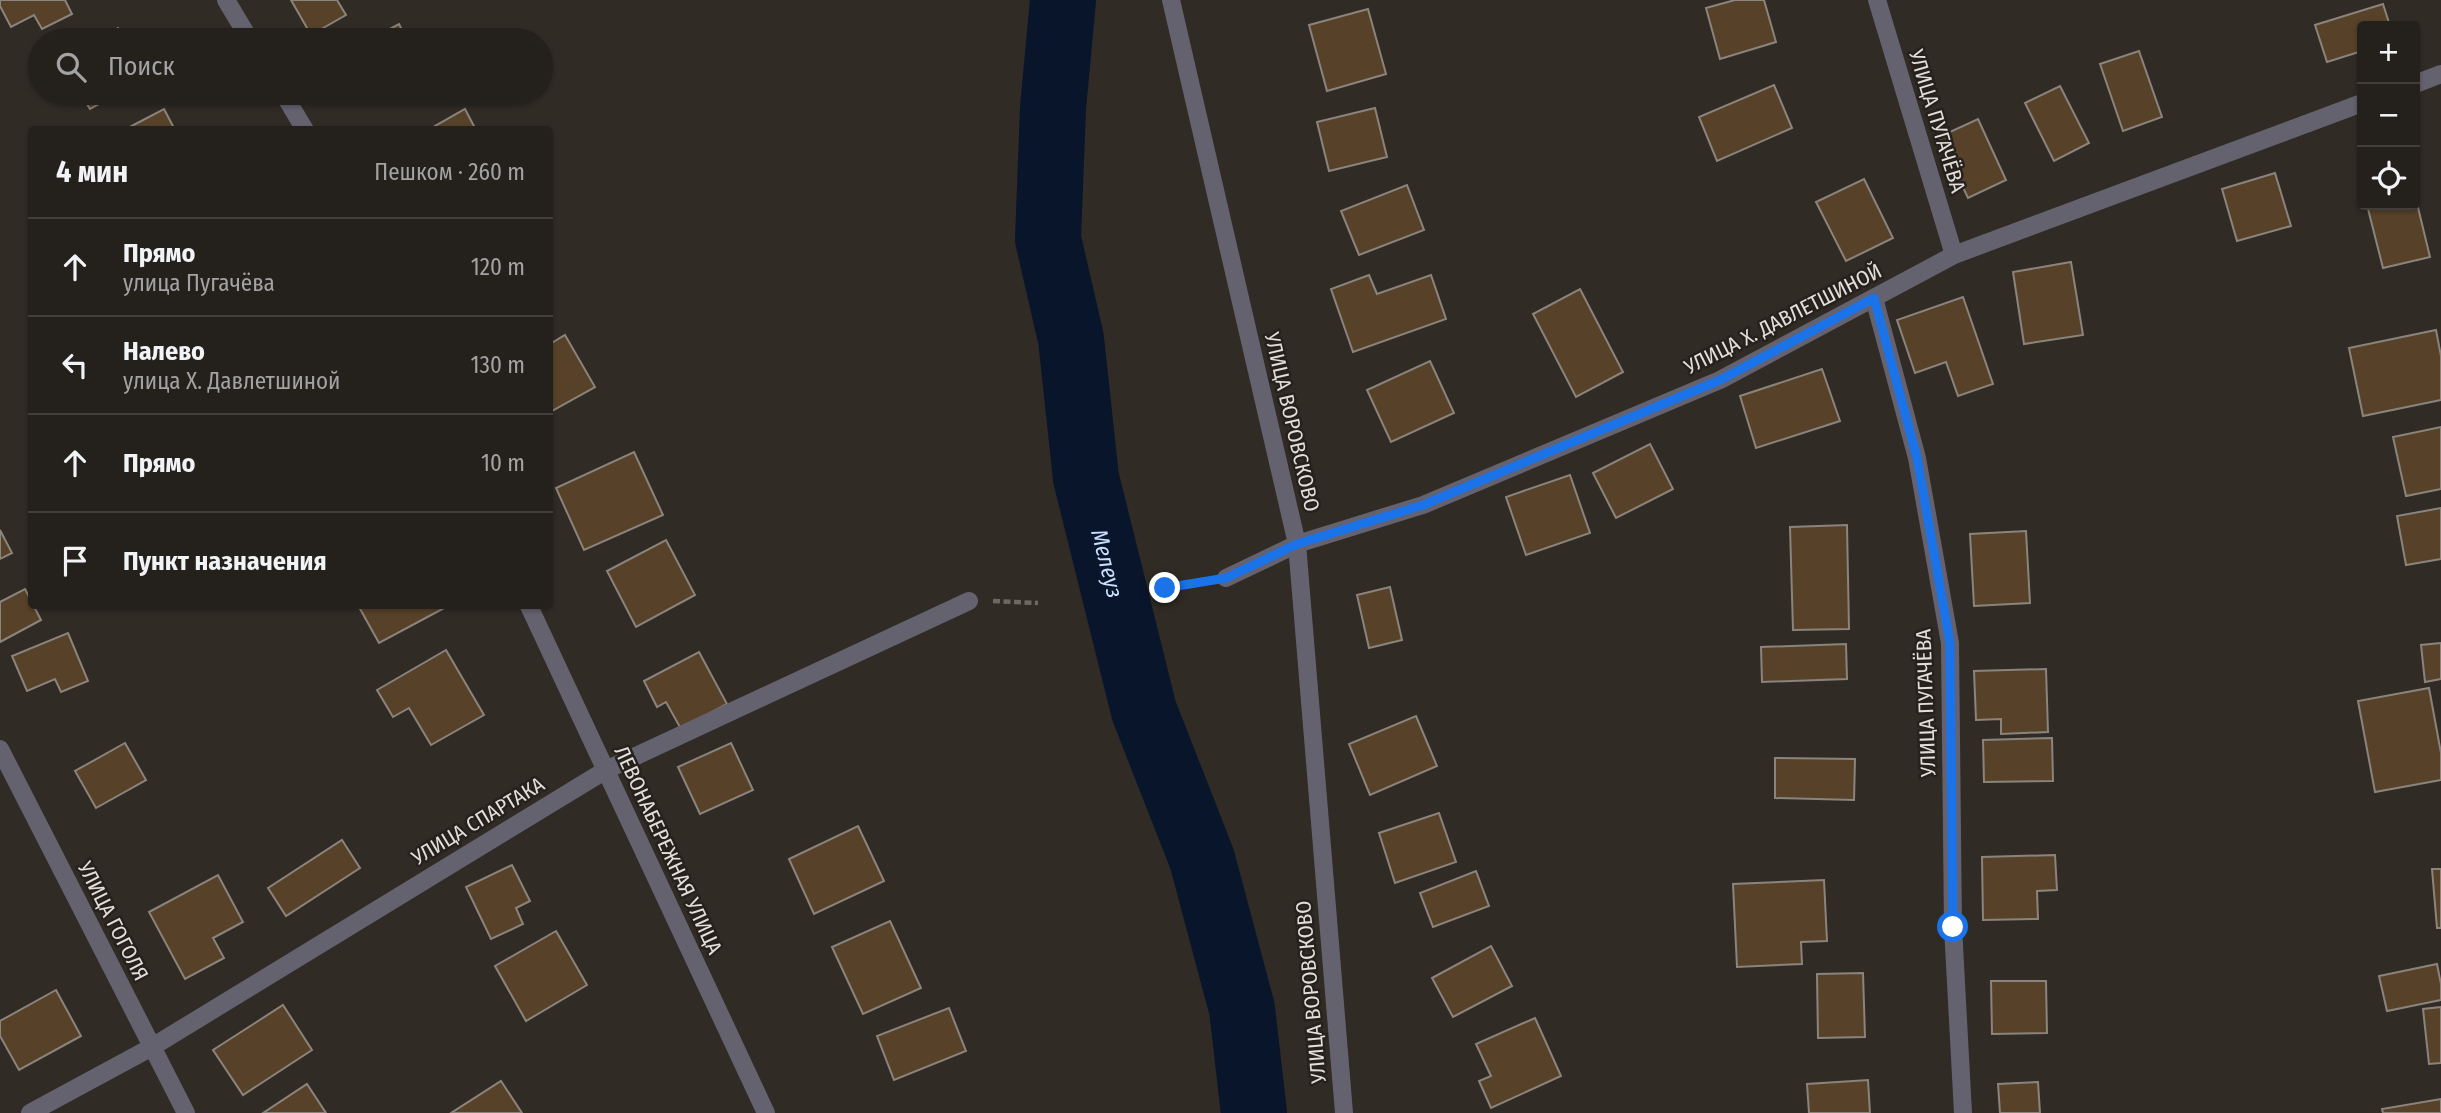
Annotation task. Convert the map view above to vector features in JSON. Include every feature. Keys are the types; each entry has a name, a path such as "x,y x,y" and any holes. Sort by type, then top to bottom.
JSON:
{"street":[{"path":"226,0 243,28"},
{"name":"УЛИЦА ВОРОВСКОВО","path":"1171,0 1297,544 1344,1113"},
{"name":"УЛИЦА ПУГАЧЁВА","path":"1877,0 1954,255"},
{"path":"2420,81 2441,74"},
{"path":"290,105 303,126"},
{"name":"УЛИЦА Х. ДАВЛЕТШИНОЙ","path":"1226,578 1297,544 1423,505 1720,380 1954,255 2357,105"},
{"name":"УЛИЦА ПУГАЧЁВА","path":"1874,298 1917,458 1950,643 1953,927 1963,1113"},
{"name":"УЛИЦА СПАРТАКА","path":"30,1113 152,1047 606,770 969,601"},
{"name":"ЛЕВОНАБЕРЕЖНАЯ УЛИЦА","path":"530,609 766,1113"},
{"name":"УЛИЦА ГОГОЛЯ","path":"0,750 186,1113"}],"path":[{"path":"1165,588 1226,578"},
{"path":"969,601 1038,603"}],"building":[{"path":"0,0 65,0 72,14 44,28 34,15 11,27 0,6"},
{"path":"291,0 337,0 346,15 323,28 307,28"},
{"path":"1735,0 1764,0 1776,42 1720,59 1706,8"},
{"path":"2383,4 2388,21 2357,21 2357,53 2327,62 2315,25"},
{"path":"1368,9 1386,74 1327,91 1309,25"},
{"path":"2139,51 2162,117 2123,131 2100,64"},
{"path":"1774,85 1792,128 1717,161 1699,117"},
{"path":"2060,86 2089,143 2054,161 2025,103"},
{"path":"1375,108 1387,157 1329,171 1317,122"},
{"path":"164,109 173,126 132,126"},
{"path":"465,109 474,126 435,126"},
{"path":"1978,119 2006,180 1968,198 1939,137"},
{"path":"2275,173 2291,226 2237,241 2222,189"},
{"path":"1864,179 1893,238 1846,261 1816,202"},
{"path":"1407,185 1424,230 1359,255 1341,211"},
{"path":"2368,210 2419,210 2430,257 2383,268"},
{"path":"2071,262 2083,335 2024,344 2013,272"},
{"path":"1369,275 1377,294 1431,275 1446,319 1353,352 1331,289"},
{"path":"1580,289 1623,372 1576,397 1533,314"},
{"path":"1963,297 1993,384 1958,396 1946,362 1915,373 1897,320"},
{"path":"2436,330 2441,356 2441,400 2363,416 2349,348"},
{"path":"565,335 595,387 553,410 553,342"},
{"path":"1430,361 1454,413 1391,442 1367,390"},
{"path":"1822,369 1840,421 1756,448 1740,396"},
{"path":"2441,427 2441,489 2406,496 2393,437"},
{"path":"1650,444 1673,489 1616,518 1593,473"},
{"path":"634,452 663,515 584,550 556,488"},
{"path":"1570,475 1590,533 1526,555 1506,497"},
{"path":"2441,508 2441,559 2406,565 2397,516"},
{"path":"1847,525 1849,629 1793,630 1790,527"},
{"path":"0,530 12,553 0,559"},
{"path":"2026,531 2030,603 1974,606 1970,534"},
{"path":"666,540 695,595 636,627 607,571"},
{"path":"1390,587 1402,640 1369,648 1357,595"},
{"path":"25,589 28,595 28,609 35,609 41,620 0,642 0,602"},
{"path":"360,609 442,609 379,643"},
{"path":"68,633 88,681 61,692 55,679 27,691 12,656"},
{"path":"2441,643 2441,679 2425,682 2421,645"},
{"path":"1846,644 1847,679 1762,682 1761,647"},
{"path":"446,650 484,715 431,745 409,708 393,717 377,690"},
{"path":"699,652 727,704 681,729 666,702 657,707 644,681"},
{"path":"2046,669 2048,732 2001,734 2001,719 1976,720 1974,671"},
{"path":"2429,688 2441,753 2441,780 2375,792 2358,701"},
{"path":"1416,716 1437,766 1370,795 1349,744"},
{"path":"2052,738 2053,781 1984,782 1983,740"},
{"path":"125,743 146,780 96,808 75,771"},
{"path":"731,743 753,790 700,814 678,767"},
{"path":"1775,758 1855,759 1854,800 1775,798"},
{"path":"1439,813 1456,862 1395,883 1379,833"},
{"path":"858,826 884,881 814,914 789,859"},
{"path":"342,840 360,868 286,916 268,888"},
{"path":"2055,855 2057,890 2037,891 2038,919 1983,920 1982,857"},
{"path":"512,865 530,901 516,908 523,924 491,939 466,887"},
{"path":"2432,869 2441,869 2441,928 2437,928"},
{"path":"1476,871 1489,906 1433,927 1420,893"},
{"path":"218,875 243,922 213,938 224,958 185,979 149,912"},
{"path":"1824,880 1827,941 1801,942 1802,964 1737,967 1733,884"},
{"path":"890,921 921,988 863,1014 832,947"},
{"path":"556,931 587,985 526,1021 495,966"},
{"path":"1491,946 1512,986 1453,1017 1432,978"},
{"path":"2437,964 2441,1000 2387,1011 2379,976"},
{"path":"1863,973 1865,1037 1818,1038 1817,974"},
{"path":"1991,981 2046,981 2047,1033 1992,1034"},
{"path":"56,990 81,1036 19,1070 0,1036 0,1021"},
{"path":"283,1005 312,1050 243,1095 213,1050"},
{"path":"2441,1007 2441,1063 2429,1064 2423,1009"},
{"path":"949,1008 966,1051 894,1080 877,1036"},
{"path":"1535,1018 1561,1076 1491,1108 1479,1081 1491,1076 1476,1044"},
{"path":"1868,1080 1870,1113 1809,1113 1807,1084"},
{"path":"501,1081 522,1113 451,1113"},
{"path":"2038,1082 2040,1113 2000,1113 1998,1084"},
{"path":"307,1084 326,1113 263,1113"},
{"path":"2441,1099 2441,1113 2383,1113 2382,1109"}],"waterway":[{"name":"Мелеуз","path":"1063,0 1053,108 1048,239 1071,339 1086,478 1144,711 1202,859 1242,1009 1254,1113"}],"route":[{"path":"1165,588 1226,578 1297,544 1423,505 1720,380 1874,298 1917,458 1950,643 1953,927"}]}
